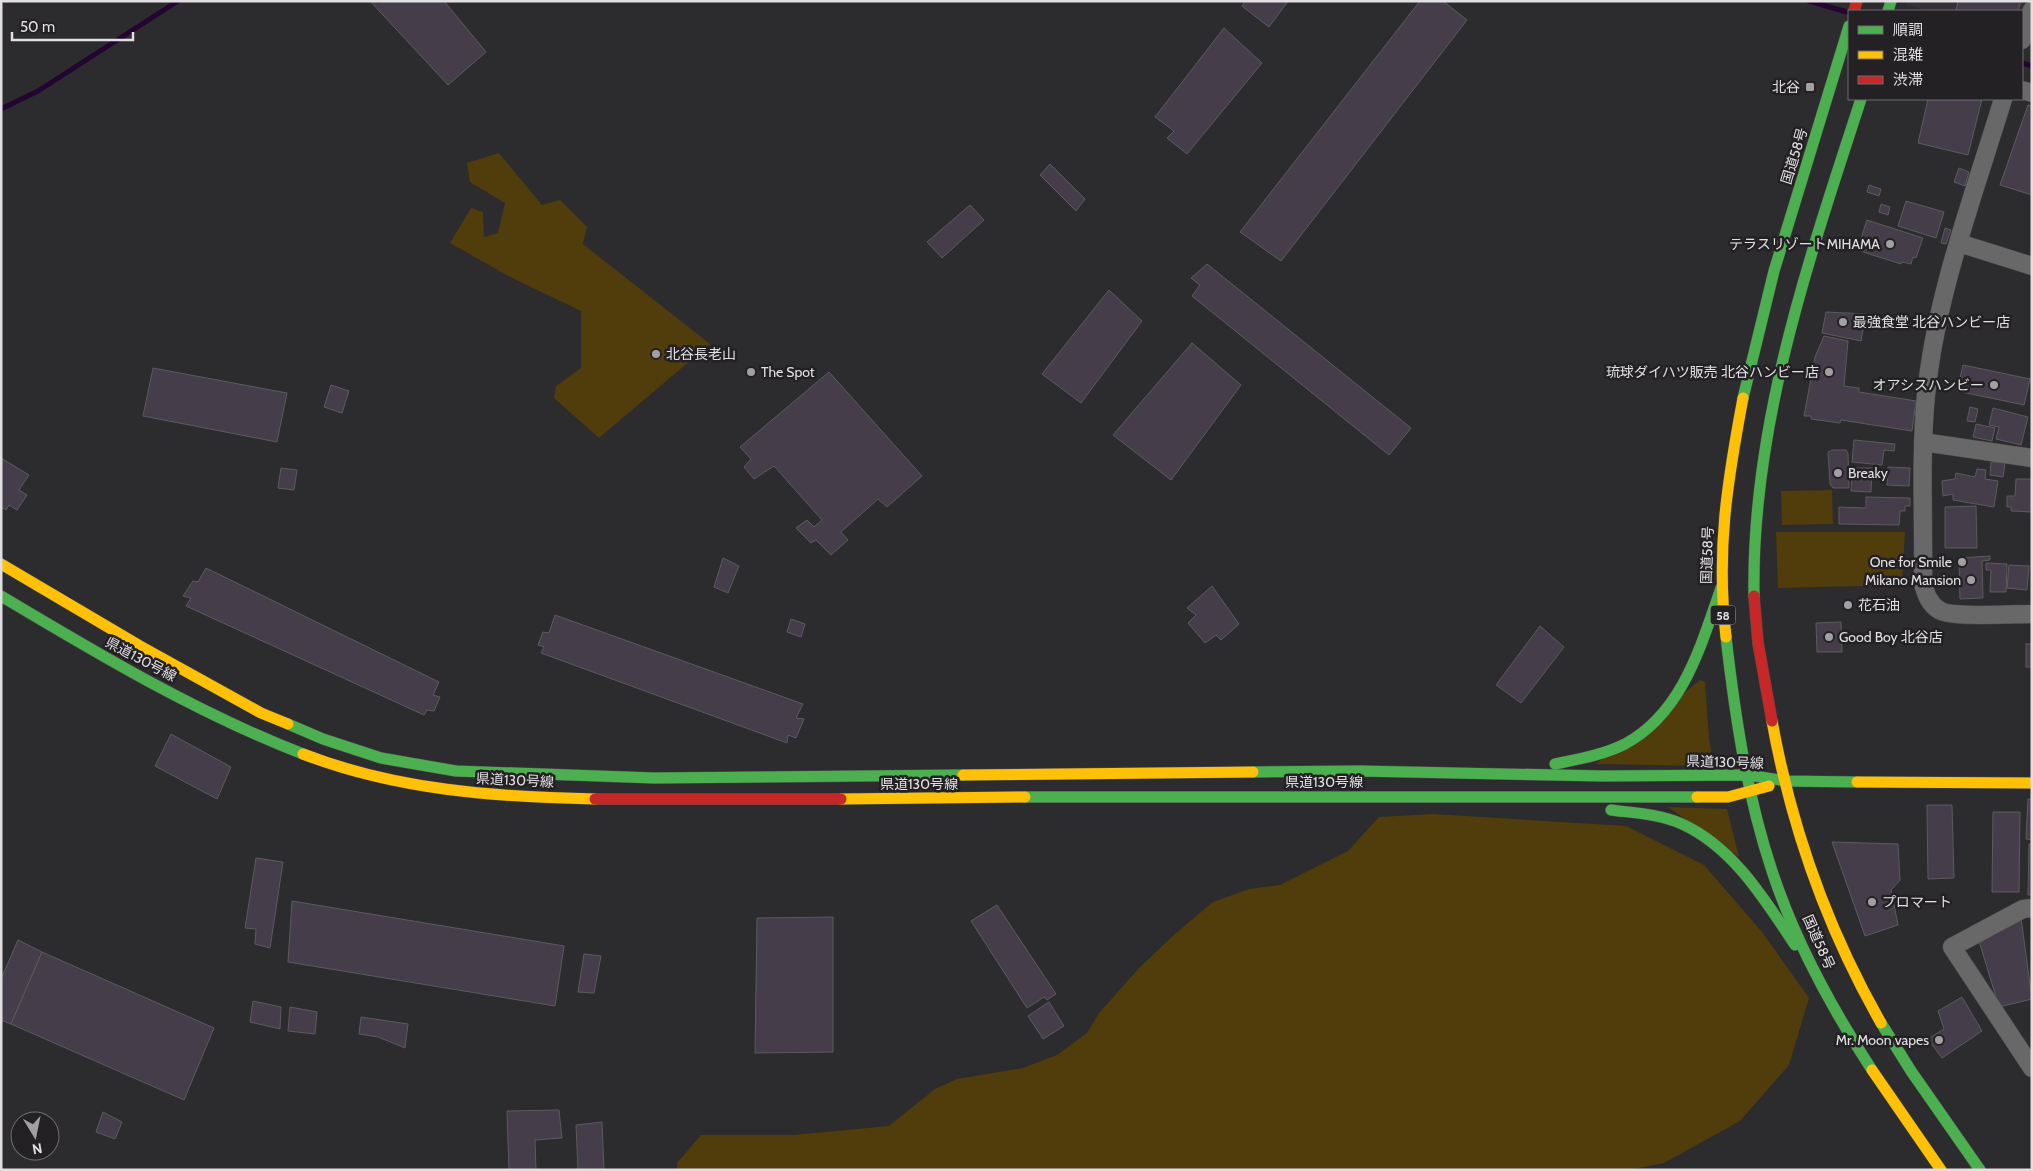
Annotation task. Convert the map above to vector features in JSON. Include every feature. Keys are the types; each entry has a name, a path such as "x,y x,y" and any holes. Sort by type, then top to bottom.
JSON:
{"main road":[{"name":"国道58号","path":"1848,29 1768,290 1747,378 1732,451 1722,524 1721,588 1735,707 1748,775 1781,894 1821,982 1867,1063 1941,1170"},
{"name":"国道58号","path":"1861,100 1807,268 1783,362 1762,475 1755,542 1756,626 1773,730 1786,781 1830,918 1853,971 1888,1037 1980,1170"},
{"name":"県道130号線","path":"1,564 140,646 260,713 323,739 381,758 456,771 654,778 1350,771 1476,774 1748,775 1786,781"},
{"path":"1476,774 1577,761 1602,755 1637,738 1672,703 1696,663 1721,588"},
{"name":"県道130号線","path":"1,596 87,647 247,732 342,769 415,786 453,791 530,798 655,800 1728,797 1752,792 1786,781"},
{"path":"1786,781 2032,782"},
{"path":"1464,797 1513,805 1600,808 1654,816 1682,824 1709,840 1754,885 1821,982"}],"street":[{"path":"2023,38 2032,10"},
{"path":"2003,100 1943,300 1930,367 1923,442 1923,584 1928,600 1939,611 1953,614 2032,614"},
{"path":"1959,243 2032,266"},
{"path":"1923,442 2032,458"},
{"path":"2032,908 2023,909 1952,947 2032,1068"}],"shaded area":[{"path":"1907,1 2025,1 2023,10 1924,10 1906,5"},
{"path":"499,153 542,205 560,200 587,227 583,244 710,344 599,438 554,398 556,386 581,368 581,311 510,277 450,243 471,208 483,212 484,237 498,233 505,203 470,182 467,163"},
{"path":"1832,490 1833,524 1782,525 1781,491"},
{"path":"1776,532 1905,532 1902,585 1778,588"},
{"path":"1700,680 1705,682 1709,739 1714,766 1596,764"},
{"path":"1668,807 1727,809 1739,857"},
{"path":"1433,814 1626,826 1704,865 1762,932 1809,998 1789,1065 1740,1121 1664,1163 1629,1170 677,1170 677,1163 701,1135 793,1135 889,1126 935,1089 957,1079 1023,1068 1057,1055 1087,1033 1099,1013 1140,967 1213,902 1249,889 1280,885 1348,851 1379,817"}],"building":[{"path":"370,1 444,1 486,52 448,85"},
{"path":"1245,1 1288,1 1269,27 1242,6"},
{"path":"1420,1 1443,1 1467,20 1281,261 1240,232"},
{"path":"1958,1 2021,1 2018,10 1956,10"},
{"path":"1224,28 1262,63 1187,154 1167,138 1174,131 1155,117"},
{"path":"1928,100 1982,100 1968,155 1918,143"},
{"path":"2028,105 2032,106 2032,195 2000,185"},
{"path":"1050,164 1085,199 1076,211 1040,175"},
{"path":"1959,168 1969,172 1965,186 1954,182"},
{"path":"1869,185 1881,189 1879,196 1867,192"},
{"path":"1906,201 1944,212 1936,238 1898,226"},
{"path":"1881,204 1890,207 1888,215 1879,212"},
{"path":"970,205 984,220 942,258 927,242"},
{"name":"テラスリゾートMIHAMA","path":"1867,220 1923,238 1916,258 1913,257 1911,264 1902,262 1901,264 1857,250"},
{"path":"1945,228 1951,230 1946,244 1941,243"},
{"path":"1207,264 1411,428 1389,455 1192,296 1200,285 1191,278"},
{"path":"1109,290 1142,321 1081,403 1042,374"},
{"path":"1826,312 1866,314 1861,341 1822,333"},
{"name":"琉球ダイハツ販売 北谷ハンビー店","path":"1824,336 1848,341 1844,386 1859,388 1859,392 1916,401 1912,431 1841,420 1840,423 1811,419 1811,416 1804,416 1815,357"},
{"path":"1192,343 1241,385 1171,480 1113,435"},
{"name":"オアシスハンビー","path":"1963,365 2030,379 2024,405 1957,391"},
{"path":"153,368 287,393 277,442 143,416"},
{"path":"829,372 922,476 887,507 878,499 841,532 848,540 831,555 816,540 811,543 796,528 807,520 814,527 822,520 774,466 754,479 744,467 751,459 740,447"},
{"path":"331,385 349,391 342,413 324,407"},
{"path":"1970,407 1978,409 1975,422 1967,421"},
{"path":"1993,408 2028,417 2021,445 1996,439 1999,427 1989,425"},
{"path":"1976,424 1995,428 1992,441 1973,437"},
{"path":"1854,440 1895,444 1894,451 1884,450 1882,465 1852,462"},
{"name":"Breaky","path":"1832,450 1846,450 1848,454 1849,488 1833,488 1830,484 1828,452"},
{"path":"1,458 29,475 19,490 27,495 17,510 9,505 6,510 1,507"},
{"path":"1991,462 2005,463 2003,477 1990,475"},
{"path":"1888,467 1910,468 1909,486 1887,485"},
{"path":"281,468 297,470 294,490 278,488"},
{"path":"1852,468 1872,468 1871,492 1851,491"},
{"path":"1977,469 1986,470 1985,479 1998,481 1994,507 1953,500 1953,494 1943,496 1942,481 1955,479 1956,473 1975,477"},
{"path":"2016,479 2032,479 2032,512 2011,511 2011,507 2007,507 2007,496 2015,496"},
{"path":"1866,497 1910,498 1910,506 1905,506 1905,511 1900,511 1899,525 1839,524 1839,507 1866,508"},
{"path":"1976,506 1977,548 1945,548 1945,507"},
{"name":"Mikano Mansion","path":"1990,556 1990,560 1982,561 1983,598 1960,599 1959,558"},
{"path":"723,558 739,566 728,593 714,587"},
{"path":"1986,563 2007,564 2006,592 1990,592 1991,570 1986,570"},
{"path":"2009,565 2029,566 2027,590 2007,588"},
{"path":"206,568 439,682 433,695 440,697 434,711 427,710 424,715 186,606 191,598 183,596 193,581 198,582"},
{"path":"1212,586 1239,624 1221,640 1216,635 1205,643 1188,623 1196,615 1187,608"},
{"path":"555,615 803,704 796,718 804,719 796,738 788,735 787,743 541,653 544,647 538,645 543,632 549,633"},
{"path":"791,619 805,624 801,637 787,632"},
{"name":"Good Boy 北谷店","path":"1841,622 1842,652 1817,652 1816,623"},
{"path":"1540,626 1564,647 1521,703 1496,685"},
{"path":"2026,644 2032,644 2032,667 2026,667"},
{"path":"171,734 231,767 217,799 155,766"},
{"path":"2028,799 2032,799 2032,840 2026,839"},
{"path":"1927,805 1952,805 1954,878 1928,879"},
{"path":"1993,812 2020,812 2019,892 1992,892"},
{"path":"1832,842 1898,844 1900,880 1891,890 1898,925 1865,936"},
{"path":"2029,844 2032,844 2032,895 2028,895"},
{"path":"256,858 283,862 270,948 255,944 256,929 245,928"},
{"path":"292,901 564,946 555,1006 288,962"},
{"path":"997,905 1056,994 1047,1000 1044,997 1027,1008 971,921"},
{"path":"833,917 833,1052 755,1053 757,918"},
{"path":"2021,918 2032,999 1999,1007 1979,941"},
{"path":"18,940 42,952 11,1024 1,1020 1,979"},
{"path":"42,952 214,1028 184,1100 11,1024"},
{"path":"584,954 601,956 594,993 578,992"},
{"path":"1962,997 1982,1031 1942,1058 1928,1039 1944,1029 1938,1011"},
{"path":"253,1001 281,1007 280,1029 250,1022"},
{"path":"1049,1002 1064,1026 1043,1039 1028,1016"},
{"path":"290,1007 317,1012 315,1034 288,1031"},
{"path":"361,1017 408,1024 405,1048 378,1037 359,1034"},
{"path":"559,1110 562,1138 535,1140 536,1170 509,1170 507,1111"},
{"path":"103,1112 122,1122 115,1139 96,1132"},
{"path":"602,1122 604,1170 578,1170 576,1125"}],"waterway":[{"path":"1,109 38,91 178,1"},
{"path":"1809,1 1847,12"},
{"path":"2023,63 2032,66"}],"traffic: fast":[{"path":"1888,10 1891,1"},
{"path":"1743,398 1774,271 1848,29"},
{"path":"1754,596 1756,532 1762,469 1773,406 1804,282 1861,100"},
{"path":"1555,764 1600,754 1617,748 1645,731 1662,715 1676,696 1687,676 1706,632 1721,588"},
{"path":"1,596 111,661 186,701 264,738 303,754"},
{"path":"1726,637 1743,756 1763,843 1772,871 1803,949 1829,999 1872,1070"},
{"path":"288,724 323,739 381,758 456,771 654,778 963,775"},
{"path":"1253,772 1360,771 1603,776 1748,775 1786,781 1857,782"},
{"path":"1025,797 1697,797"},
{"path":"1611,810 1647,814 1674,821 1700,834 1717,846 1760,893 1795,945"},
{"path":"1881,1023 1911,1071 1980,1170"}],"traffic: slow":[{"path":"1726,637 1722,575 1725,517 1732,459 1743,398"},
{"path":"1,564 140,646 261,713 288,724"},
{"path":"1772,721 1790,799 1814,876 1844,951 1881,1023"},
{"path":"303,754 338,766 410,784 483,793 595,799"},
{"path":"963,775 1253,772"},
{"path":"1857,782 2032,783"},
{"path":"1697,797 1728,797 1769,786"},
{"path":"841,799 1025,797"},
{"path":"1872,1070 1941,1170"}],"traffic: jam":[{"path":"1854,10 1857,1"},
{"path":"1754,596 1758,643 1772,721"},
{"path":"595,799 841,799"}],"place":[{"name":"北谷","path":"1810,87"},
{"name":"テラスリゾートMIHAMA","path":"1890,244"},
{"name":"最強食堂 北谷ハンビー店","path":"1843,322"},
{"name":"北谷長老山","path":"656,354"},
{"name":"The Spot","path":"751,372"},
{"name":"琉球ダイハツ販売 北谷ハンビー店","path":"1829,372"},
{"name":"オアシスハンビー","path":"1994,385"},
{"name":"Breaky","path":"1838,473"},
{"name":"One for Smile","path":"1962,562"},
{"name":"Mikano Mansion","path":"1971,580"},
{"name":"花石油","path":"1848,605"},
{"name":"Good Boy 北谷店","path":"1829,637"},
{"name":"プロマート","path":"1872,902"},
{"name":"Mr. Moon vapes","path":"1939,1040"}]}
